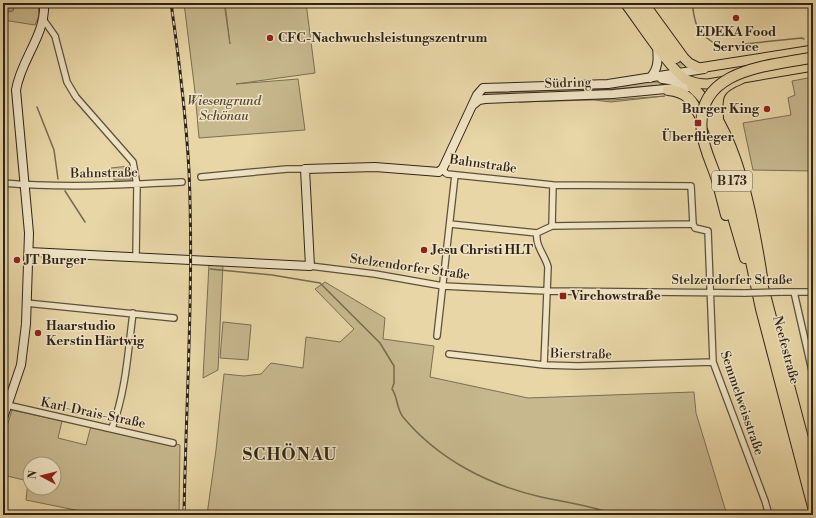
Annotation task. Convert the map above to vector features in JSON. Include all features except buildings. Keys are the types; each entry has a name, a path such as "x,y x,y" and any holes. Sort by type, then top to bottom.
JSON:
{"highway":[{"path":"636,3 680,58"},
{"path":"757,286 733,236 717,180 706,149 702,129 704,111 713,92 724,81 742,71 812,58"},
{"path":"719,122 718,96 727,84 740,79"},
{"path":"688,80 703,96 719,122 736,163 754,229 757,286"},
{"path":"668,90 679,91 688,96 707,130 757,286"},
{"name":"Neefestraße","path":"709,118 732,180 749,246 757,286 813,507"},
{"name":"Neefestraße","path":"757,286 813,476"}],"main road":[{"path":"625,3 679,73 688,80"},
{"path":"644,3 680,58 694,67 705,69"},
{"name":"Südring","path":"705,69 812,58"},
{"name":"Südring","path":"688,80 708,84 740,79 812,58"}],"street":[{"path":"3,418 21,365 26,324 29,252 26,185 16,90 18,76 41,29 44,3"},
{"path":"43,19 55,36 67,82 76,97 131,158 137,184 136,257"},
{"path":"650,78 655,73 658,65 657,45"},
{"path":"680,58 688,80"},
{"name":"Südring","path":"472,105 479,100 485,99 613,94 668,90 705,69"},
{"name":"Südring","path":"442,170 472,105 480,91 486,87 608,84 679,73"},
{"name":"Südring","path":"650,78 688,80"},
{"name":"Bahnstraße","path":"201,177 287,169 375,167 435,172 442,170 447,174 553,185 691,186 692,224"},
{"path":"305,169 310,266"},
{"path":"437,336 455,174"},
{"name":"Bahnstraße","path":"3,183 26,185 182,182"},
{"path":"552,226 553,185"},
{"path":"450,224 537,233 552,226 692,224"},
{"name":"Semmelweisstraße","path":"692,224 695,228 708,231 713,362 766,501 769,515"},
{"path":"537,233 536,241 546,258 548,267 544,365"},
{"name":"Stelzendorfer Straße","path":"29,252 310,266 375,274 443,286 547,291 711,294 813,292"},
{"path":"794,292 812,365 813,375"},
{"path":"26,303 174,318"},
{"path":"112,428 118,413 124,385 133,313"},
{"name":"Bierstraße","path":"449,354 544,365 608,366 713,362"},
{"name":"Karl-Drais-Straße","path":"8,405 173,443"}],"green space":[{"path":"3,3 38,3 39,16 35,25 3,20"},
{"name":"Wiesengrund Schönau","path":"184,3 224,3 230,44 225,3 306,3 315,73 236,84 298,79 305,130 199,138"},
{"path":"813,77 813,171 753,170 743,123 791,115 788,98 795,95 792,81"},
{"path":"664,82 664,85 529,94 484,96 483,94 588,88"},
{"path":"665,96 611,102 594,100 519,102 595,99 612,100"},
{"path":"129,166 131,180 114,180 111,168"},
{"path":"209,264 223,264 218,370 203,378"},
{"path":"325,282 385,318 383,339 434,346 430,377 528,398 694,392 696,413 727,515 207,515 224,374 244,376 261,374 271,363 303,368 306,337 340,342 354,329 315,289"},
{"path":"223,322 251,325 248,360 220,358"},
{"path":"12,410 62,421 58,438 86,445 91,426 180,445 179,515 90,515 90,513 26,500 26,496 62,496 62,456 22,456 22,480 3,475 3,439"}],"shaded area":[{"path":"3,3 14,3 15,5 13,11 3,11"}],"waterway":[{"path":"692,3 695,20 699,29 706,37 722,47 726,48 734,45 804,39"},
{"path":"37,107 54,150 58,179"},
{"path":"65,191 85,222"},
{"path":"210,269 272,275 320,283 380,343 394,366 394,383 392,389 403,417 432,446 465,468 521,492 610,513 689,515"}],"tunnel":[{"path":"676,58 688,80"}],"railway":[{"path":"171,3 186,129 189,171 191,257 184,515"}],"place":[{"name":"EDEKA Food Service","path":"736,18"},
{"name":"CFC-Nachwuchsleistungszentrum","path":"270,38"},
{"name":"Burger King","path":"767,109"},
{"name":"Überflieger","path":"698,123"},
{"name":"Jesu Christi HLT","path":"424,250"},
{"name":"JT Burger","path":"17,260"},
{"name":"Virchowstraße","path":"563,296"},
{"name":"Haarstudio Kerstin Härtwig","path":"38,333"}],"district":[{"name":"SCHÖNAU","path":"290,455"}]}
